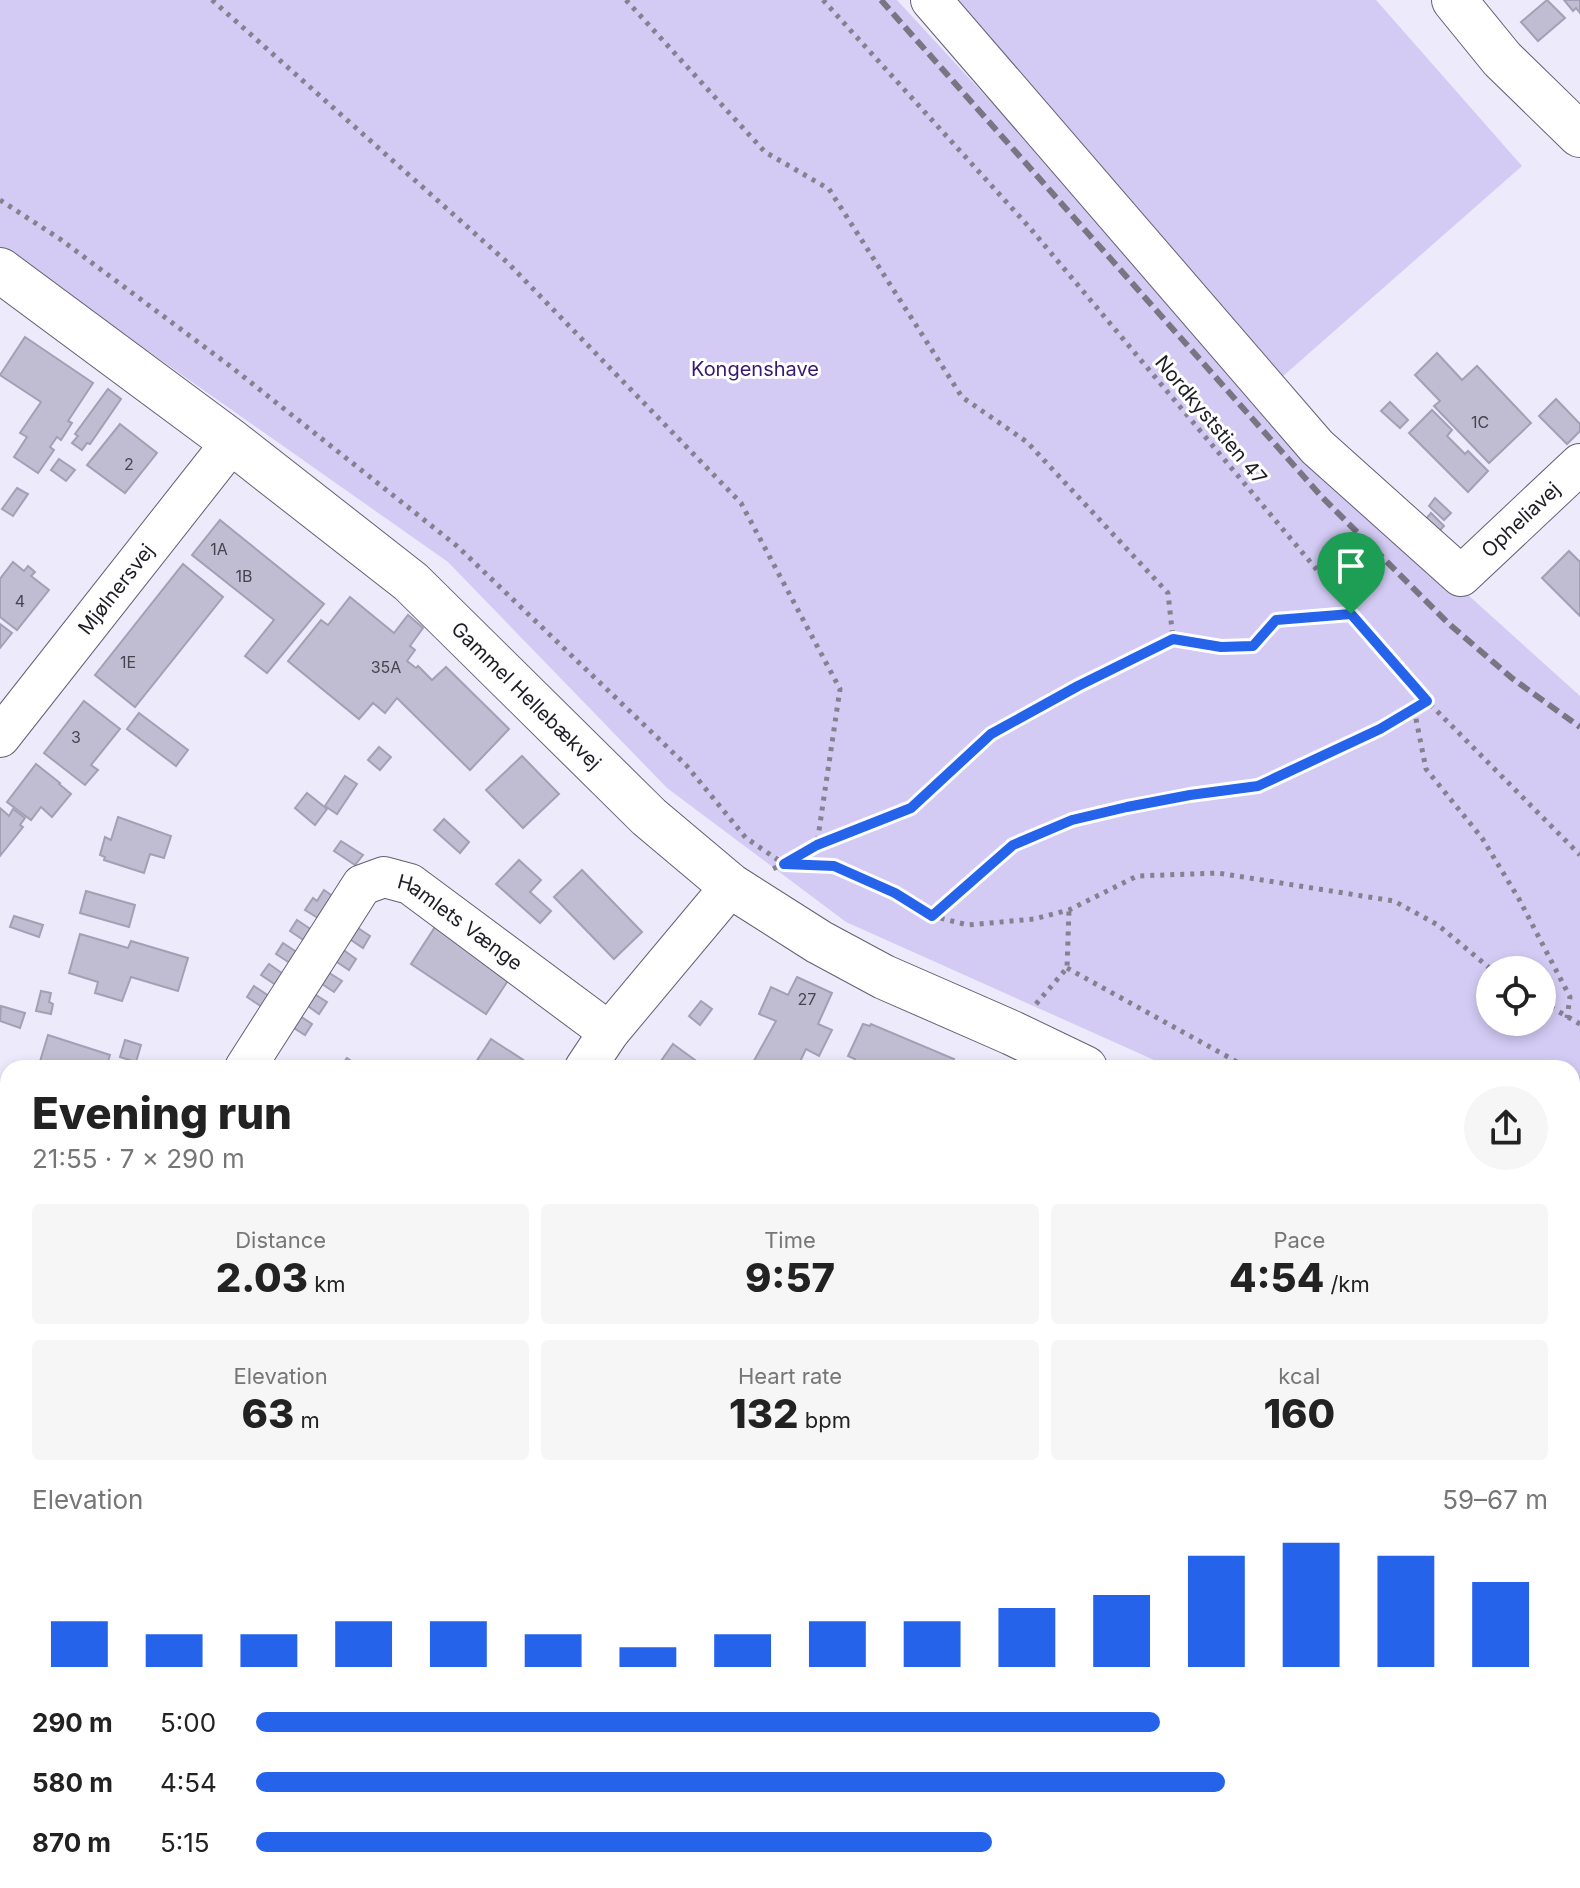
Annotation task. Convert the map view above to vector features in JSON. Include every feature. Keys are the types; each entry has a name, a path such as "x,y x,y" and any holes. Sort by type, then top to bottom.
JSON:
{"main road":[{"path":"1454,0 1502,59 1580,135"},
{"name":"Gammel Hellebækvej","path":"0,270 232,442 411,582 649,817 731,886 819,942 884,977 1068,1060"}],"street":[{"name":"Opheliavej","path":"931,0 1317,447 1461,576 1580,464"},
{"name":"Mjølnersvej","path":"0,737 232,442"},
{"name":"Hamlets Vænge","path":"250,1060 362,885 384,877 410,884 609,1032"},
{"path":"590,1060 609,1032 731,886"}],"path":[{"path":"212,0 508,263 741,503 840,689 817,845"},
{"path":"626,0 765,152 829,189 962,397 1027,442 1168,593 1173,639"},
{"name":"Nordkyststien 47","path":"823,0 1030,228 1427,701 1580,855"},
{"path":"0,200 60,239 230,366 457,546 686,765 746,838 784,864 834,866 895,893 932,916 968,925 1034,919 1069,910 1137,876 1218,873 1394,901 1438,925 1476,957"},
{"path":"784,864 817,845 911,808 991,734 1173,639 1221,647 1253,646 1276,620 1351,614"},
{"path":"932,916 1013,845 1072,820 1190,795 1258,786 1380,729 1427,701"},
{"path":"1414,709 1426,769 1482,838 1519,899 1570,997 1567,1018"},
{"path":"1069,910 1067,968 1234,1060"},
{"path":"1556,1011 1580,1024"}],"green space":[{"name":"Kongenshave","path":"0,0 897,0 1334,474 1580,696 1580,1060 1154,1060 846,922 667,788 448,562 0,247"},
{"path":"948,0 1376,0 1522,166 1282,377"}],"building":[{"path":"1547,0 1565,18 1538,41 1521,22"},
{"path":"1564,0 1580,0 1580,13 1576,8 1573,11"},
{"path":"25,337 93,383 68,421 72,423 61,440 57,437 50,447 54,450 38,473 14,457 27,437 20,433 41,402 0,375"},
{"path":"1437,353 1462,380 1477,366 1531,423 1489,463 1434,406 1440,401 1415,375"},
{"path":"108,389 121,399 90,444 87,443 82,450 72,443 78,436 75,434"},
{"path":"1556,399 1580,424 1580,431 1567,444 1539,416"},
{"path":"1390,402 1408,420 1400,428 1381,411"},
{"path":"1432,410 1452,430 1447,436 1488,471 1468,492 1409,433"},
{"path":"120,424 157,453 125,493 87,465"},
{"path":"59,459 75,470 66,481 51,470"},
{"path":"17,488 28,494 13,516 2,509"},
{"path":"1435,498 1451,513 1444,520 1429,506"},
{"path":"1431,513 1444,526 1432,538 1420,526"},
{"path":"220,520 324,604 267,673 245,656 274,620 192,555"},
{"path":"1569,551 1580,562 1580,616 1542,578"},
{"path":"13,562 24,571 28,566 35,572 31,576 49,590 17,630 0,617 0,579"},
{"path":"183,564 223,597 135,707 95,675"},
{"path":"350,597 394,633 408,615 423,628 410,646 415,650 407,661 416,668 418,666 432,680 446,667 509,729 470,770 397,698 385,713 373,703 359,719 288,661 321,620 328,625"},
{"path":"0,624 12,633 0,648"},
{"path":"84,701 120,729 91,765 98,770 85,785 44,753"},
{"path":"139,713 188,750 176,766 127,729"},
{"path":"379,747 391,757 380,770 368,760"},
{"path":"522,756 559,794 523,828 486,790"},
{"path":"36,764 71,794 52,817 41,807 31,820 7,802"},
{"path":"345,776 357,784 337,814 325,806"},
{"path":"307,793 327,809 315,825 295,808"},
{"path":"0,808 9,816 13,809 25,818 20,825 23,827 0,856"},
{"path":"118,817 171,836 164,858 150,854 144,873 104,860 105,857 100,855 105,837 111,840"},
{"path":"444,819 469,842 460,853 434,830"},
{"path":"341,841 363,855 355,865 334,851"},
{"path":"519,860 541,880 530,892 551,911 540,923 496,884"},
{"path":"582,870 642,932 614,959 554,897"},
{"path":"324,890 334,897 323,921 305,910 313,898 317,901"},
{"path":"86,891 135,905 129,927 80,913"},
{"path":"14,916 43,925 39,937 10,927"},
{"path":"297,920 315,932 308,943 290,931"},
{"path":"352,924 370,936 363,948 345,936"},
{"path":"435,927 511,976 486,1014 411,964"},
{"path":"80,934 128,948 131,941 188,958 178,991 131,977 122,1001 95,993 98,982 69,973"},
{"path":"283,943 301,955 293,965 276,954"},
{"path":"338,946 356,959 349,970 331,958"},
{"path":"269,964 286,976 279,987 261,975"},
{"path":"323,969 342,981 334,992 316,980"},
{"path":"797,977 832,993 818,1024 832,1030 819,1056 806,1049 801,1060 754,1060 776,1021 759,1014 771,987 788,995"},
{"path":"254,986 272,998 265,1009 247,997"},
{"path":"308,990 327,1002 319,1014 301,1001"},
{"path":"41,991 51,993 51,1014 36,1011"},
{"path":"701,1001 712,1009 700,1025 689,1016"},
{"path":"1,1006 25,1013 20,1028 0,1021"},
{"path":"294,1012 312,1024 305,1035 286,1023"},
{"path":"863,1024 871,1024 954,1059 855,1060 848,1056"},
{"path":"48,1035 110,1055 108,1060 40,1060"},
{"path":"491,1039 523,1060 477,1060"},
{"path":"125,1040 141,1045 137,1060 120,1057"},
{"path":"673,1044 695,1060 662,1060"}],"railway":[{"path":"881,0 1321,496 1448,623 1513,679 1580,727"}],"route":[{"path":"1351,614 1427,701 1380,729 1258,786 1190,795 1072,820 1013,845 932,916 895,893 834,866 784,864 817,845 911,808 991,734 1173,639 1221,647 1253,646 1276,620 1351,614"}]}
